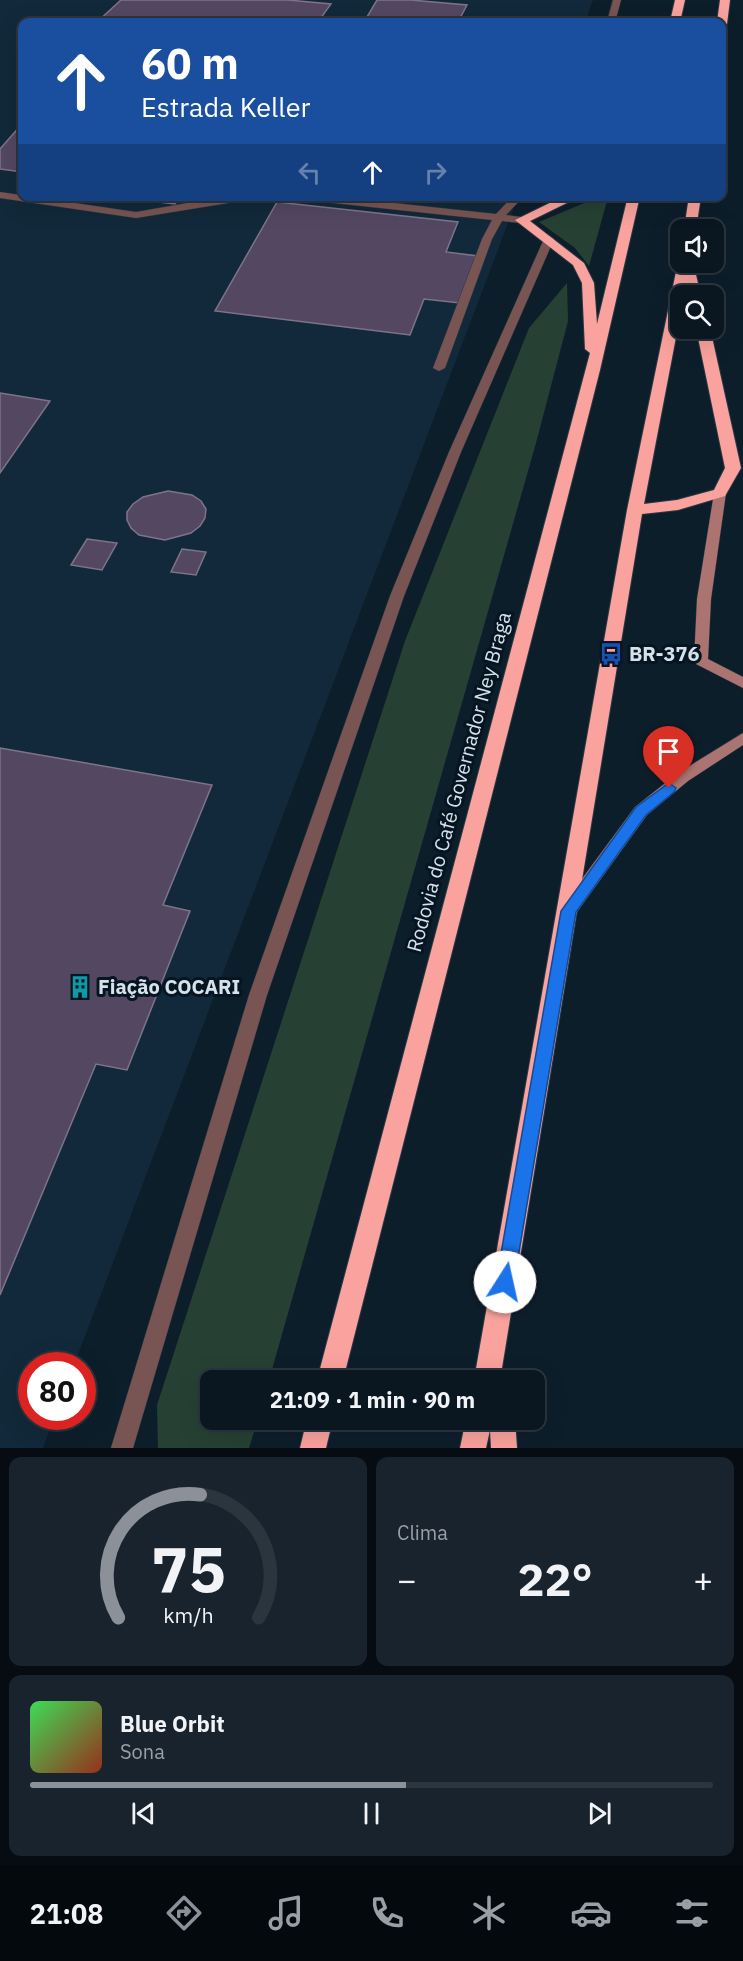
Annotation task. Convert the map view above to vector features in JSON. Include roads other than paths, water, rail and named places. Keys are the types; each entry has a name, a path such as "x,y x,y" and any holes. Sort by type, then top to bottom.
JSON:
{"highway":[{"path":"676,18 680,0"},
{"path":"723,18 725,0"},
{"path":"521,220 564,201"},
{"name":"Rodovia do Café Governador Ney Braga","path":"333,1370 593,370 633,201"},
{"path":"692,219 694,201"},
{"path":"521,220 578,263 588,283 593,370"},
{"path":"489,1370 635,510 684,273"},
{"path":"635,510 678,505 720,493 733,468 705,339"},
{"path":"497,1328 499,1370"},
{"path":"313,1448 317,1430"},
{"path":"473,1448 477,1430"},
{"path":"503,1430 504,1448"}],"street":[{"path":"720,493 704,599 701,661 743,682"},
{"path":"568,911 641,811 683,777 743,738"}],"lane":[{"path":"612,18 617,0"},
{"path":"0,195 18,198"},
{"path":"41,201 136,215 216,201"},
{"path":"342,201 521,220"},
{"path":"439,368 498,218 514,201"},
{"path":"122,1448 258,995 396,596 455,452 549,239"}],"place":[{"name":"BR-376","path":"611,654"},
{"name":"Fiação COCARI","path":"80,987"}]}
